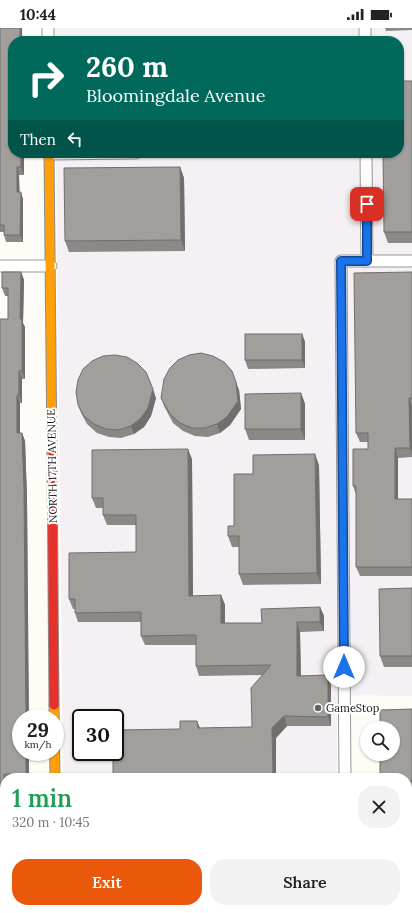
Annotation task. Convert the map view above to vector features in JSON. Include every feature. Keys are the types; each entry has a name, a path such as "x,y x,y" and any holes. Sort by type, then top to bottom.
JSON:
{"street":[{"name":"NORTH 17TH AVENUE","path":"49,158 55,773"},
{"path":"366,158 367,261"},
{"path":"345,773 341,261 412,261"},
{"path":"0,266 50,266"}],"shaded area":[{"path":"55,28 412,28 412,696 337,695 337,773 63,773 64,709 62,709 56,158 404,158 404,36 55,36"}],"building":[{"path":"0,28 20,28 20,36 8,36 8,158 21,158 21,167 17,167 17,192 21,192 20,235 4,235 4,225 0,225"},
{"path":"404,81 412,81 412,232 384,232 383,158 404,158"},
{"path":"180,167 181,240 65,241 64,168"},
{"path":"2,272 21,272 20,319 22,319 22,371 19,371 19,395 17,395 17,433 22,433 24,490 26,709 12,709 12,761 26,761 26,773 0,773 0,319 8,319 8,288 2,288"},
{"path":"412,272 412,398 409,398 410,448 395,448 395,499 412,499 412,567 356,567 356,486 353,486 353,449 368,449 368,433 356,433 354,273"},
{"path":"245,334 302,334 302,360 245,360"},
{"path":"201,353 213,356 224,362 232,371 236,382 238,401 227,417 217,424 205,428 192,428 180,423 170,414 161,398 164,379 170,368 178,360 189,355"},
{"path":"115,355 127,357 137,363 146,372 153,389 148,408 141,418 131,426 118,430 106,429 94,424 84,416 78,405 76,392 78,380 83,369 92,361 103,356"},
{"path":"301,393 301,429 245,429 245,394"},
{"path":"188,449 189,596 221,595 221,623 262,623 261,609 320,607 320,622 297,622 297,676 328,675 328,717 284,716 272,728 273,773 113,773 113,761 124,761 124,730 180,729 180,721 197,721 198,728 252,727 251,688 271,665 196,666 196,635 141,636 141,612 75,613 75,599 69,599 69,553 136,552 136,515 103,515 103,498 92,498 92,450"},
{"path":"315,454 317,573 239,574 239,536 228,536 228,526 234,526 234,474 253,474 253,455"},
{"path":"412,588 412,656 380,656 379,589"},
{"path":"412,709 412,773 380,773 380,761 400,761 400,721 380,721 380,710"}],"traffic: slow":[{"path":"49,158 52,456"},
{"path":"54,705 55,773"}],"traffic: jam":[{"path":"52,456 54,705"}],"place":[{"name":"GameStop","path":"318,708"}],"route":[{"path":"344,667 341,261 367,261 367,204"}]}
